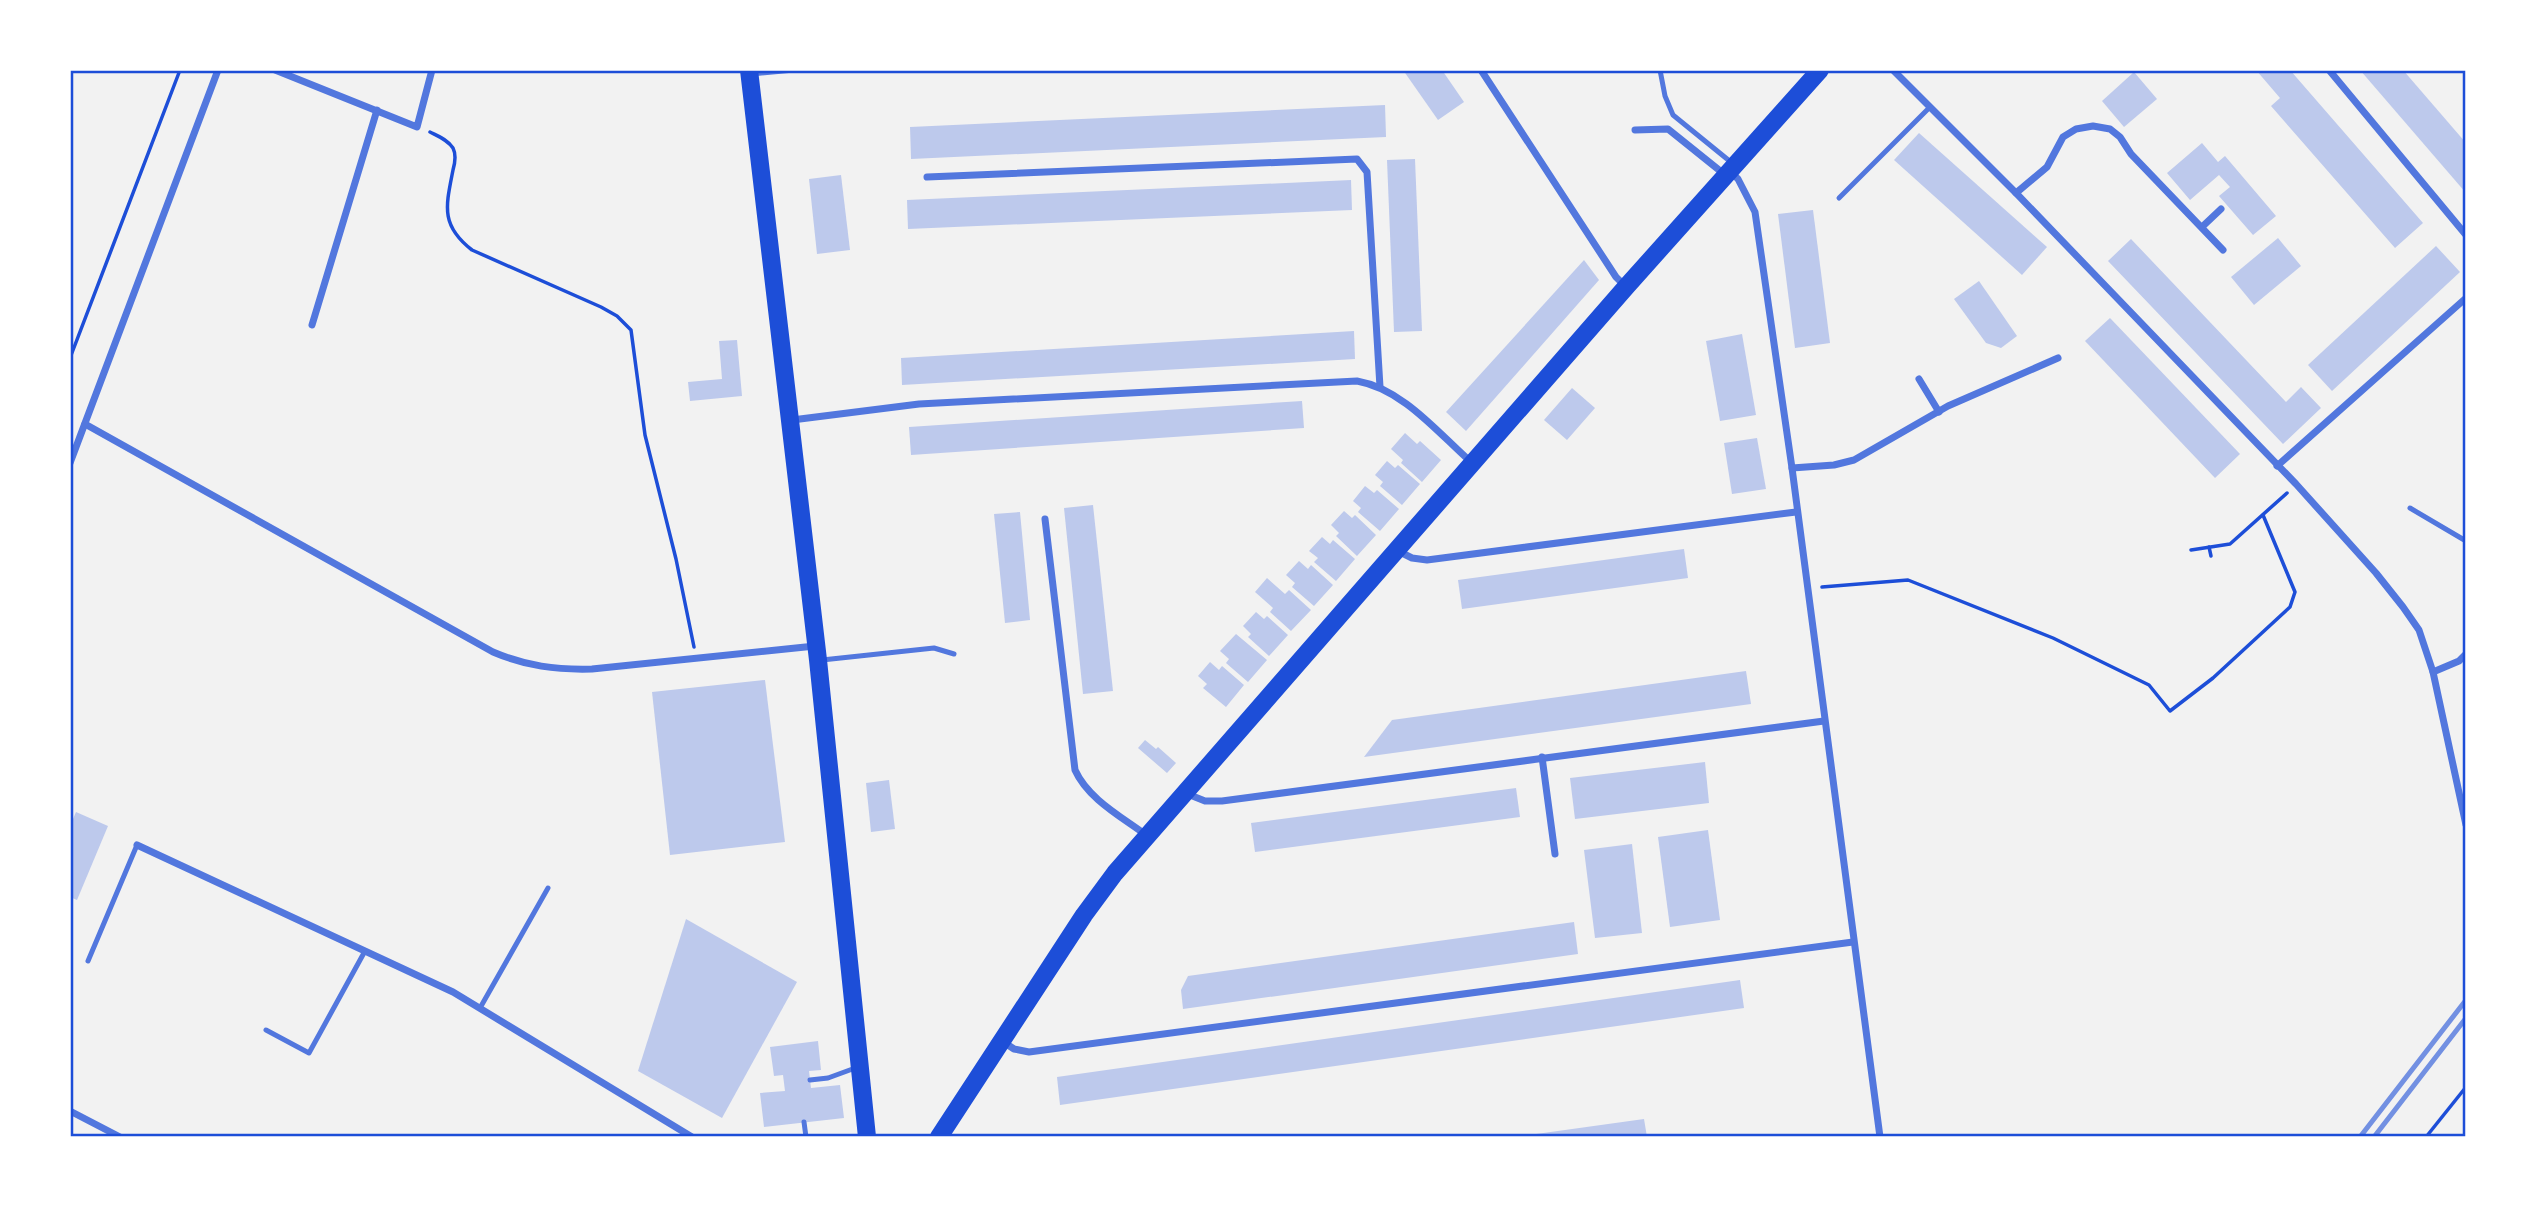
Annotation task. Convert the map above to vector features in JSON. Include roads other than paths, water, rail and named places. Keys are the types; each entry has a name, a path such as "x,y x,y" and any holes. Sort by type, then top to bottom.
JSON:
{"main road":[{"path":"939,1137 1084,915 1146,835 1626,287 1820,70"},
{"path":"749,72 817,653 867,1137"}],"street":[{"path":"70,463 218,70"},
{"path":"275,70 417,127 432,70"},
{"path":"1480,70 1626,287"},
{"path":"1893,70 2016,193 2296,484 2376,573 2409,615 2422,637 2433,672 2466,825"},
{"path":"2329,70 2466,235"},
{"path":"313,325 376,110"},
{"path":"2016,193 2047,167 2063,137 2093,126 2110,129 2223,250"},
{"path":"1635,130 1668,129 1730,171 1738,179 1755,212 1792,468 1880,1137"},
{"path":"927,177 1357,159 1367,172 1380,387"},
{"path":"2203,226 2221,209"},
{"path":"2277,466 2466,298"},
{"path":"1792,468 1834,466 1854,460 1939,412 2000,382 2058,358"},
{"path":"1919,379 1939,412"},
{"path":"788,420 930,403 1357,381 1380,387 1406,405 1472,463"},
{"path":"85,424 493,652 518,662 562,670 817,653"},
{"path":"1396,550 1412,558 1427,560 1796,512"},
{"path":"1045,519 1075,770 1083,785 1092,794 1146,835"},
{"path":"2433,672 2459,661 2466,654"},
{"path":"1183,792 1205,801 1222,801 1824,720"},
{"path":"1542,757 1555,854"},
{"path":"137,845 453,992 692,1137"},
{"path":"1002,1041 1014,1049 1029,1052 1853,942"},
{"path":"70,1111 120,1137"}],"lane":[{"path":"749,72 794,70"},
{"path":"1660,70 1664,96 1673,115 1730,171"},
{"path":"1839,198 1930,107"},
{"path":"2410,508 2466,541"},
{"path":"817,653 934,648 954,654"},
{"path":"88,961 137,845"},
{"path":"480,1008 548,888"},
{"path":"266,1030 309,1053 365,951"},
{"path":"810,1080 828,1078 861,1066"},
{"path":"804,1122 806,1137"}],"railway":[{"path":"2360,1137 2466,1000"},
{"path":"2374,1137 2466,1018"}]}
